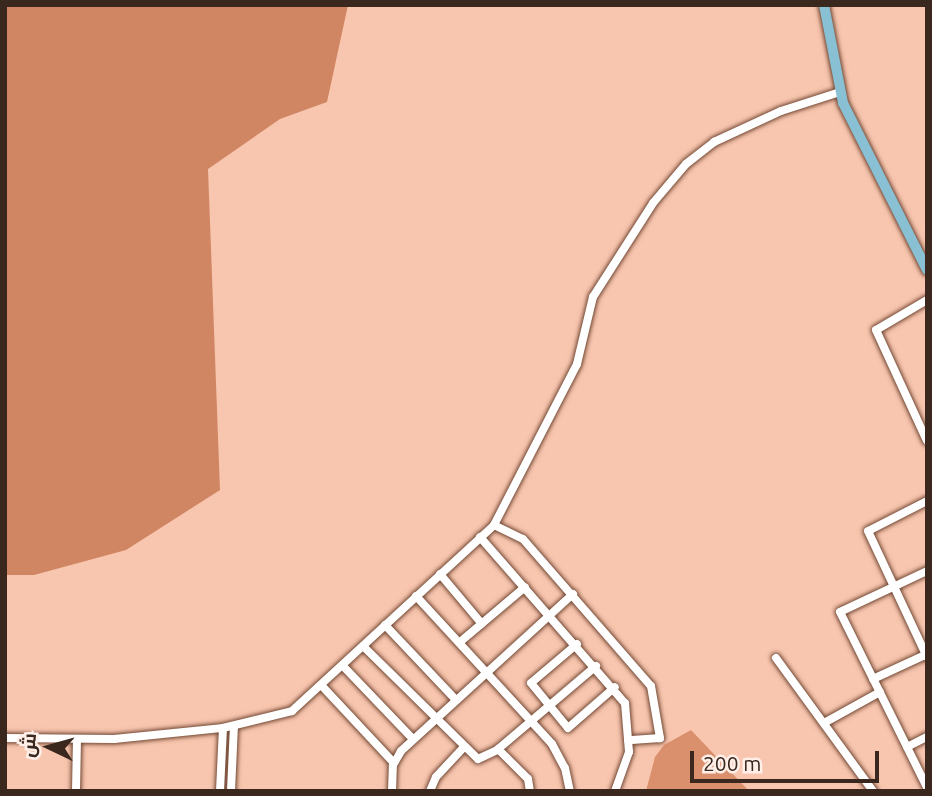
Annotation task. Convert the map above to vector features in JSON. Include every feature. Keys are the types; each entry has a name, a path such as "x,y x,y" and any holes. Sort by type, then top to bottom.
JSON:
{"main road":[{"path":"824,5 840,92 927,270"}],"street":[{"path":"5,738 77,741 223,728 286,715 322,686 494,525 577,364 593,297 653,203 686,164 713,142 801,102 840,92"},
{"path":"927,300 876,330 923,424 927,441"},
{"path":"873,679 926,655 867,531 927,501"},
{"path":"494,525 523,539 651,686 660,738 628,740"},
{"path":"480,537 615,687 625,703 629,752 615,791"},
{"path":"927,571 840,612 927,787"},
{"path":"440,574 482,624"},
{"path":"460,642 524,587"},
{"path":"392,791 394,763 413,739 485,670 573,594"},
{"path":"416,596 552,744 565,768 570,791"},
{"path":"385,625 455,699"},
{"path":"577,644 530,684 568,728 615,687"},
{"path":"363,646 463,748 478,759 498,749 596,666"},
{"path":"776,658 873,791"},
{"path":"343,666 413,739"},
{"path":"322,686 394,763"},
{"path":"824,723 880,692"},
{"path":"231,791 234,726"},
{"path":"220,791 223,728"},
{"path":"907,747 927,737"},
{"path":"76,791 77,741"},
{"path":"430,791 436,777 463,748"},
{"path":"498,749 528,779 530,791"}],"shaded area":[{"path":"5,5 348,5 327,102 280,119 208,169 220,490 126,550 34,575 5,575"},
{"path":"691,730 749,791 646,791 655,757 664,745"}]}
